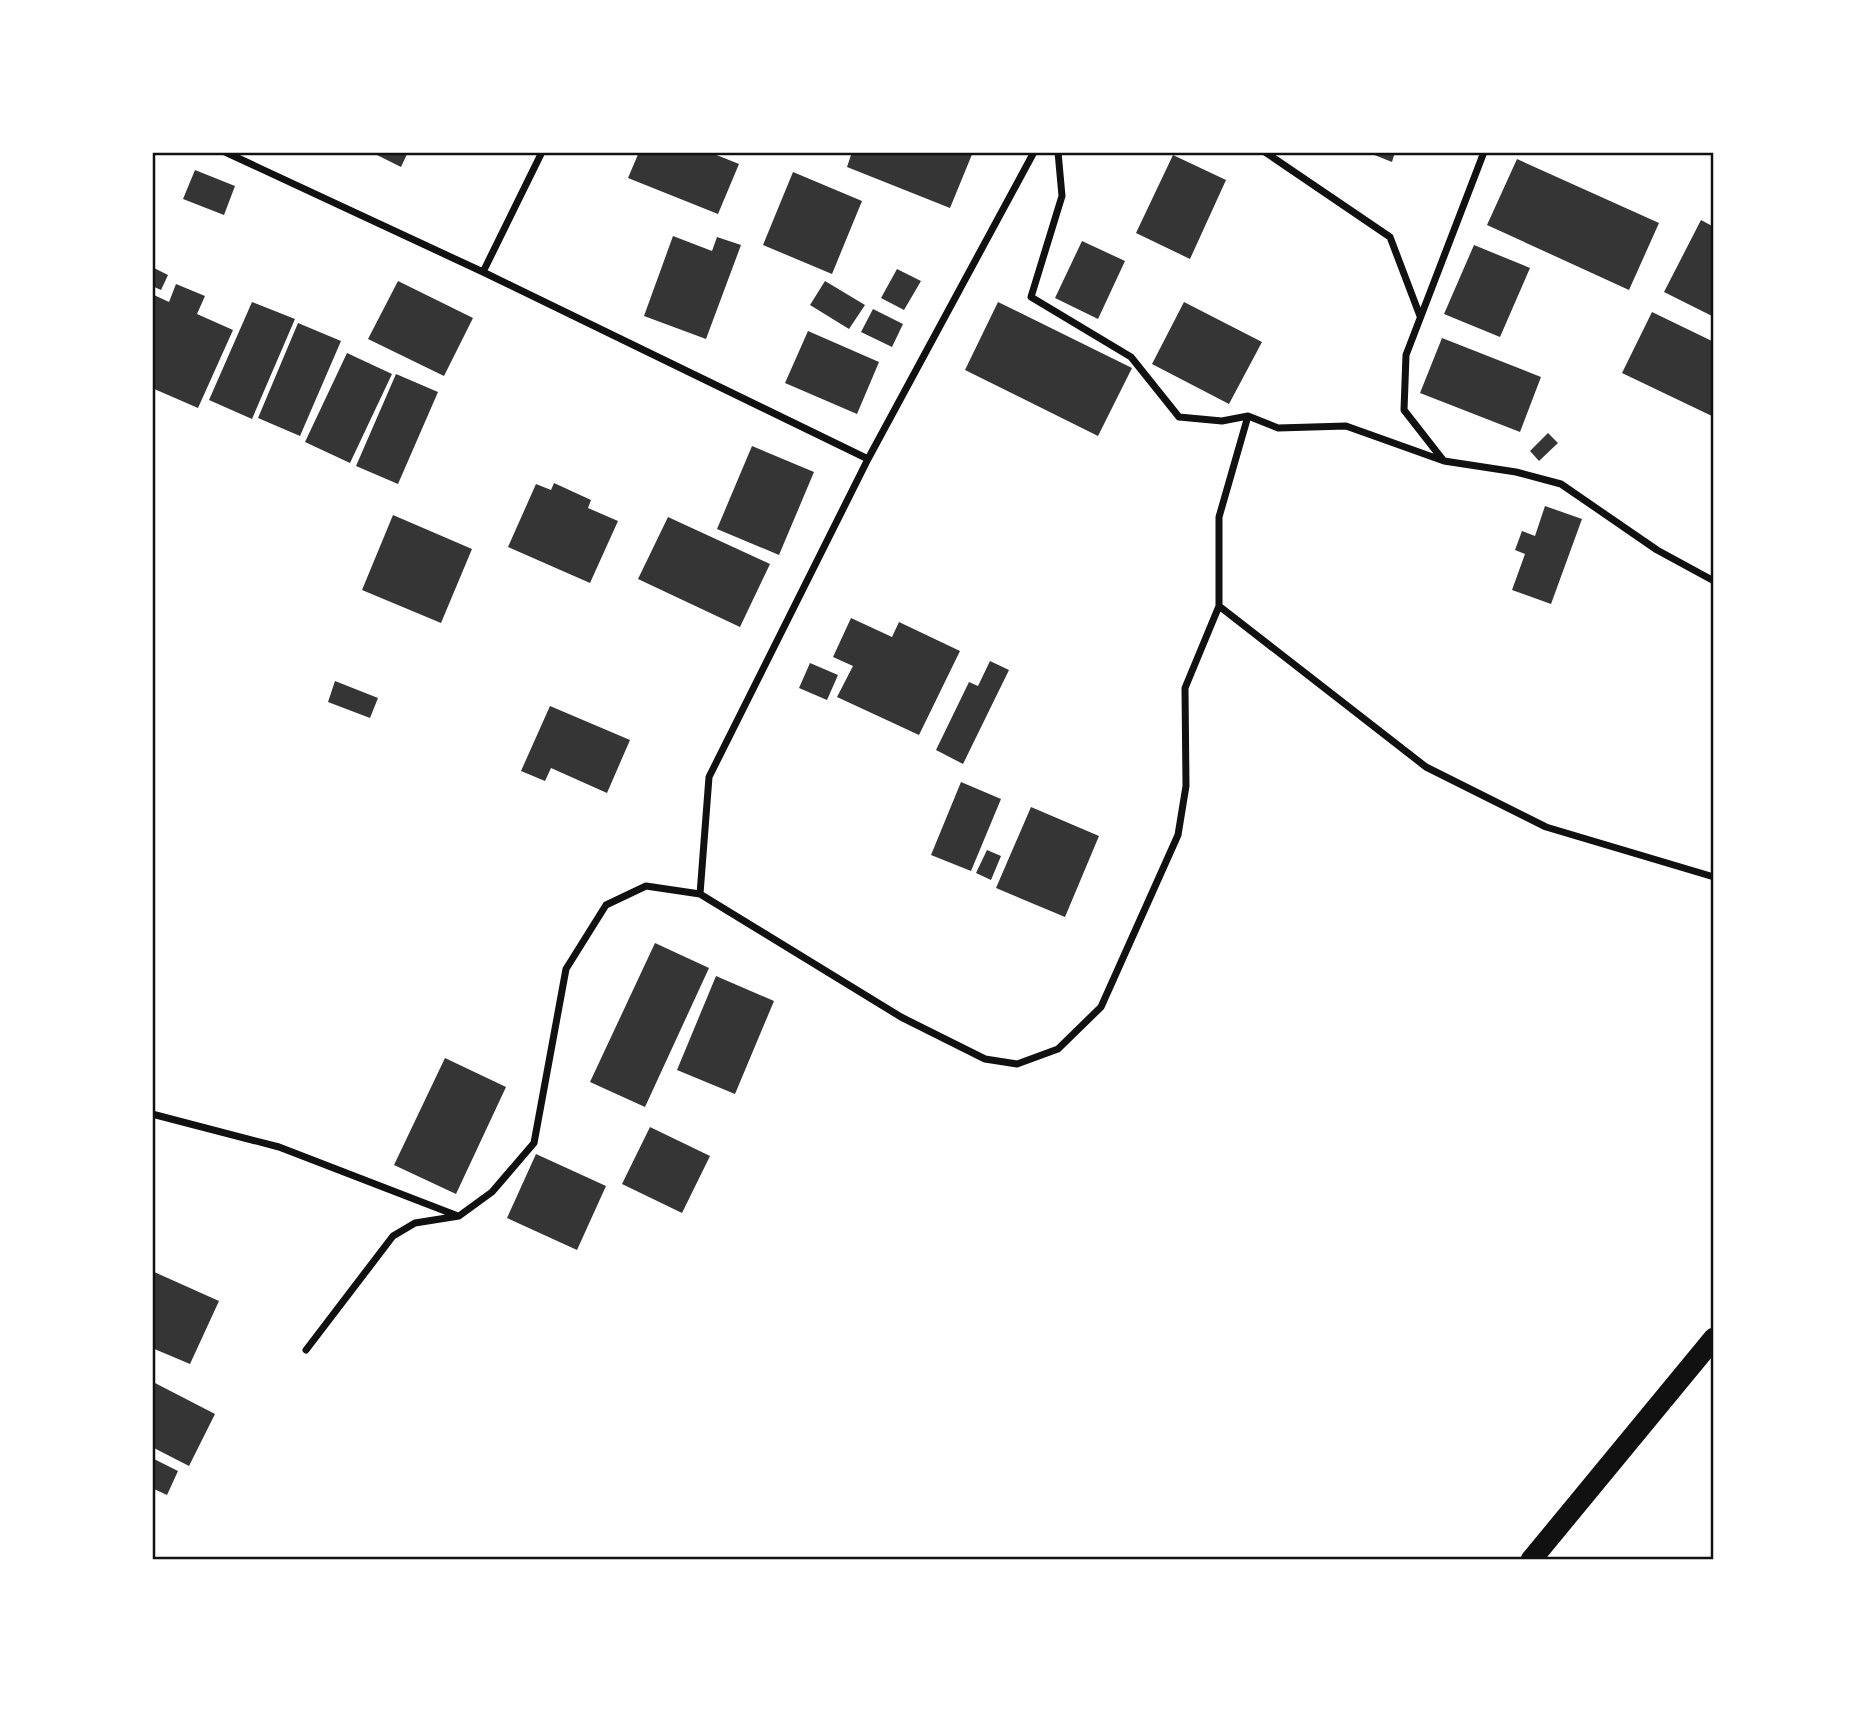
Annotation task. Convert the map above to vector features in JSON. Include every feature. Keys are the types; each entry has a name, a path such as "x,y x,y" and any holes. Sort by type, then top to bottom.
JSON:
{"highway":[{"path":"1531,1560 1714,1338"}],"street":[{"path":"225,152 483,272 869,458"},
{"path":"483,272 542,152"},
{"path":"700,894 709,777 869,458 1034,152"},
{"path":"1058,152 1062,196 1031,297 1131,357 1179,418 1222,421 1248,415 1278,428 1346,426 1444,461 1516,472 1560,484 1657,550 1714,581"},
{"path":"1265,152 1390,237 1420,316"},
{"path":"1444,461 1404,410 1406,355 1484,152"},
{"path":"306,1350 394,1236 415,1223 459,1216 492,1192 534,1143 566,969 606,905 646,886 700,894 901,1017 985,1059 1017,1064 1058,1048 1101,1007 1178,835 1186,786 1185,688 1219,606 1219,517 1248,415"},
{"path":"1219,606 1426,767 1546,827 1714,877"},
{"path":"152,1114 279,1146 459,1216"}],"building":[{"path":"366,152 408,152 401,167"},
{"path":"639,152 709,152 739,164 718,214 628,178"},
{"path":"852,152 973,152 950,208 847,167"},
{"path":"1367,152 1395,152 1392,162"},
{"path":"1173,155 1226,180 1190,259 1136,233"},
{"path":"1517,159 1659,223 1629,290 1487,225"},
{"path":"195,170 235,186 224,215 183,199"},
{"path":"793,172 862,201 832,274 763,245"},
{"path":"1701,220 1714,227 1714,317 1664,292"},
{"path":"673,236 712,251 717,237 741,245 706,339 644,316"},
{"path":"1082,241 1125,261 1098,319 1055,298"},
{"path":"1474,245 1530,268 1500,337 1444,314"},
{"path":"152,267 168,275 161,290 152,286"},
{"path":"897,269 921,281 904,310 881,298"},
{"path":"398,281 473,318 444,376 368,339"},
{"path":"825,281 865,305 849,329 810,305"},
{"path":"176,284 205,296 197,314 233,330 198,408 152,388 152,299 154,295 169,302"},
{"path":"252,302 295,319 252,419 209,400"},
{"path":"998,302 1132,368 1098,436 965,370"},
{"path":"1184,302 1262,342 1229,404 1152,364"},
{"path":"873,309 903,324 892,347 861,332"},
{"path":"1652,312 1714,342 1714,417 1622,373"},
{"path":"298,323 341,341 300,436 258,418"},
{"path":"808,331 879,362 857,414 785,383"},
{"path":"1442,338 1541,377 1520,432 1420,393"},
{"path":"347,353 392,374 350,463 305,442"},
{"path":"396,374 438,392 398,484 356,466"},
{"path":"1548,433 1558,443 1539,461 1530,451"},
{"path":"752,446 814,472 779,555 717,529"},
{"path":"554,483 591,500 588,508 618,521 590,583 508,547 536,484 551,490"},
{"path":"1545,506 1582,519 1551,604 1512,590 1525,554 1515,550 1522,531 1535,536"},
{"path":"393,515 472,549 441,623 362,590"},
{"path":"668,517 770,564 740,627 638,579"},
{"path":"851,618 892,637 899,622 960,651 919,735 837,697 853,666 833,657"},
{"path":"990,661 1009,670 963,764 936,750 969,682 978,686"},
{"path":"810,663 838,675 827,700 799,688"},
{"path":"335,681 378,698 370,718 328,702"},
{"path":"550,706 630,740 607,793 551,768 545,781 521,771"},
{"path":"961,782 1001,799 971,871 931,855"},
{"path":"1031,807 1099,836 1065,917 996,888"},
{"path":"987,850 1001,856 991,880 976,873"},
{"path":"655,943 709,968 645,1107 590,1082"},
{"path":"716,976 774,1001 735,1094 677,1070"},
{"path":"445,1058 506,1087 456,1194 394,1165"},
{"path":"650,1127 710,1156 682,1213 622,1184"},
{"path":"536,1154 606,1186 577,1250 507,1218"},
{"path":"152,1271 219,1301 190,1364 152,1348"},
{"path":"155,1383 215,1414 189,1466 152,1447 152,1388"},
{"path":"152,1458 178,1471 167,1495 152,1488"}]}
